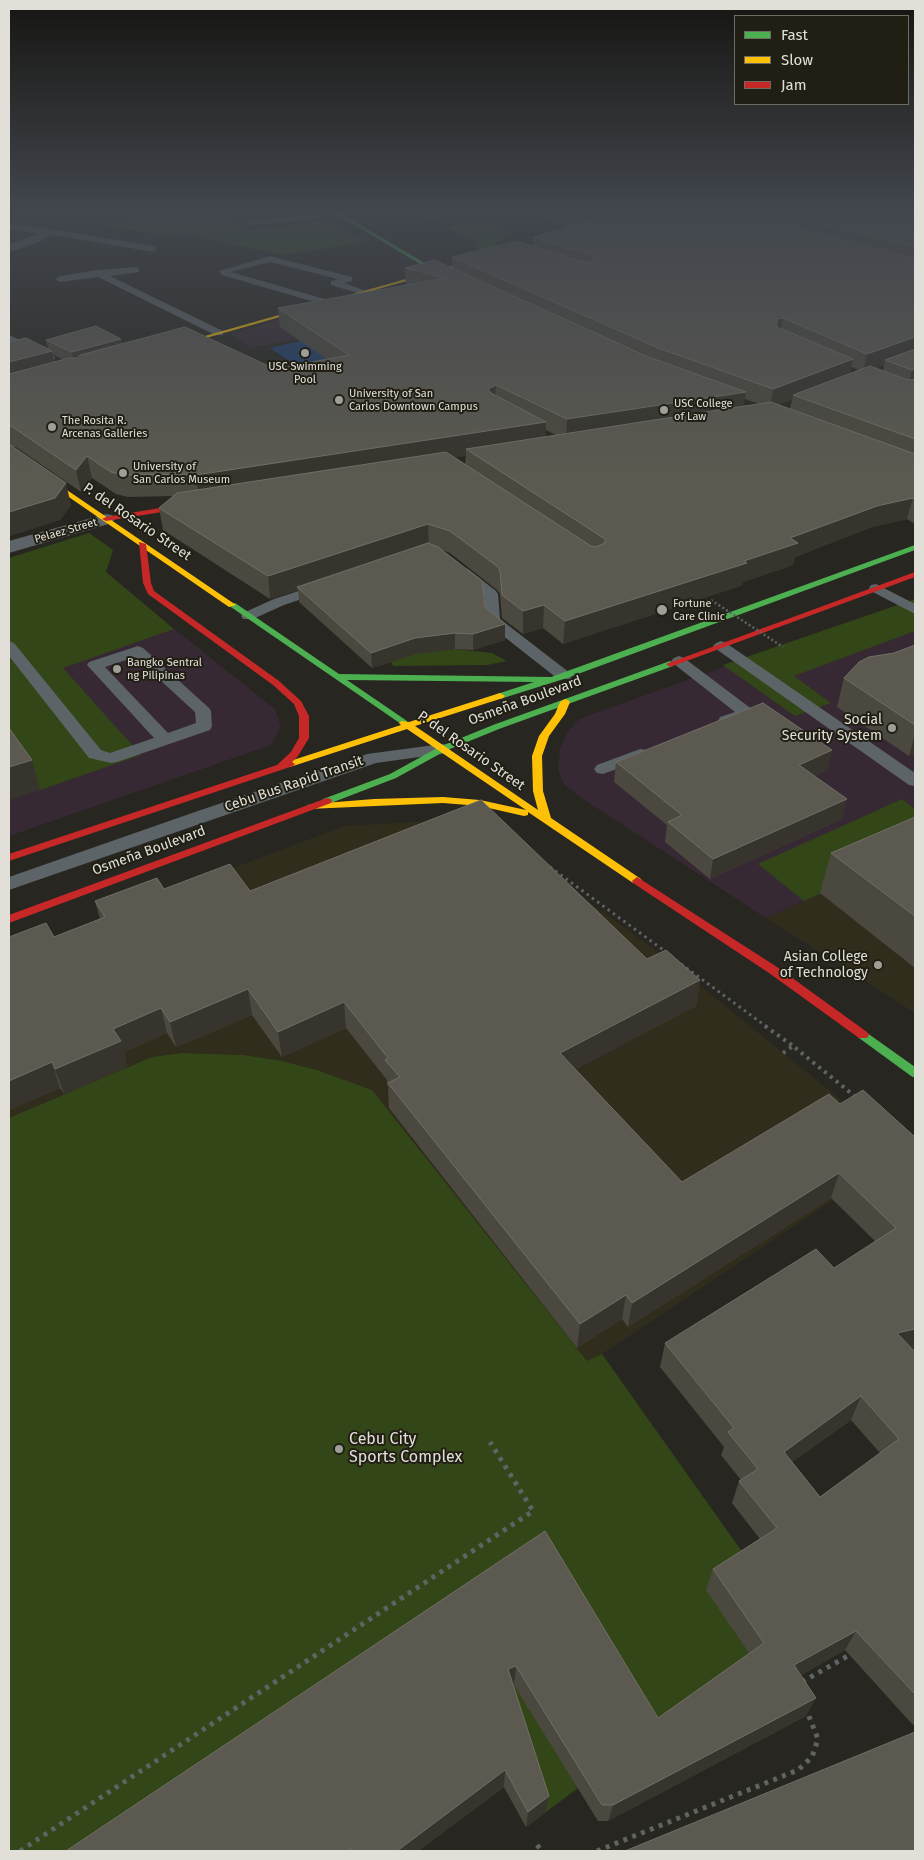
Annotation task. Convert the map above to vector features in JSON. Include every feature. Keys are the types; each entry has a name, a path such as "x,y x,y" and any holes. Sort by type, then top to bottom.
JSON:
{"main road":[{"path":"153,351 345,297"},
{"name":"P. del Rosario Street","path":"9,453 543,819 772,970 915,1073"},
{"name":"Pelaez Street","path":"106,519 205,503"},
{"path":"142,544 147,584 151,592 276,683 298,703 304,716 304,738 295,754 281,766"},
{"name":"Osmeña Boulevard","path":"9,858 281,766 557,678 915,547"},
{"name":"Osmeña Boulevard","path":"9,919 393,776 442,749 565,702 915,574"},
{"path":"337,677 557,678"},
{"path":"312,806 443,800 494,806 543,819 538,791 537,756 544,736 560,714 565,702"}],"street":[{"path":"9,339 59,364"},
{"name":"Pelaez Street","path":"9,547 106,519"}],"lane":[{"path":"146,297 219,332"},
{"path":"309,297 325,302"},
{"path":"452,564 491,594 493,621 557,678"},
{"path":"248,616 279,602 334,583"},
{"path":"876,588 915,610"},
{"path":"9,646 95,754 112,758 165,740 204,726 203,711 138,651 95,665 165,740"},
{"path":"721,646 915,781"},
{"path":"679,661 747,713 711,727"},
{"path":"603,769 657,748"},
{"name":"Cebu Bus Rapid Transit","path":"9,884 373,758 442,749"}],"path":[{"path":"711,600 783,647"},
{"path":"549,866 669,955"},
{"path":"676,960 793,1046 865,1104"},
{"path":"782,1053 793,1046"},
{"path":"20,1851 533,1511 490,1442"},
{"path":"800,1688 802,1682 856,1652"},
{"path":"597,1851 798,1770 812,1757 818,1739 803,1703"},
{"path":"537,1845 542,1851"}],"shaded area":[{"path":"359,297 387,297 302,338 251,348 230,334"},
{"name":"Bangko Sentral ng Pilipinas","path":"89,533 113,550 105,574 275,709 281,727 271,745 9,836 9,558"},
{"path":"915,601 915,851 766,918 577,795 564,784 558,770 560,750 567,733 579,719"},
{"path":"432,821 504,841 665,957 905,1152 602,1354 587,1362 372,1090 317,1070 282,1061 244,1055 182,1053 152,1057 9,1118 9,953 344,826"},
{"name":"Asian College of Technology","path":"915,851 915,1013 766,918 804,901"}],"green space":[{"path":"89,533 113,550 106,572 174,629 63,668 141,755 40,790 9,746 9,558"},
{"path":"915,599 915,631 794,676 831,703 795,716 723,665"},
{"path":"455,649 492,653 507,661 487,665 393,666 391,662 415,654"},
{"path":"902,799 915,809 915,851 804,901 758,864"},
{"name":"Cebu City Sports Complex","path":"182,1053 244,1055 282,1061 317,1070 372,1090 587,1361 602,1354 799,1632 578,1788 526,1827 504,1787 418,1851 9,1851 9,1118 152,1057"}],"water":[{"name":"USC Swimming Pool","path":"309,339 340,359 300,368 270,348"}],"building":[{"name":"University of San Carlos Downtown Campus","path":"341,297 515,297 646,356 746,392 567,419 496,385 488,389 491,393 546,422 196,475 198,474 124,475 111,472 87,456 76,470 9,426 9,374 69,358 77,358 80,355 185,327 275,369 349,355 278,308"},
{"path":"542,297 915,297 915,337 867,354 783,318 777,319 777,327 853,359 773,389 658,348"},
{"path":"96,326 121,339 72,352 46,340"},
{"path":"26,338 52,351 9,362 9,342"},
{"path":"915,349 915,369 912,370 885,360"},
{"path":"870,366 908,380 915,379 915,439 793,395"},
{"path":"771,402 915,454 915,500 913,498 877,506 790,538 798,543 744,561 747,563 565,621 544,605 523,611 502,595 498,567 450,531 428,524 268,576 159,508 177,493 446,452 591,546 596,547 605,543 605,539 466,449"},
{"path":"9,444 66,483 55,498 9,512"},
{"path":"428,543 438,547 482,581 485,607 505,624 473,634 455,633 415,638 371,653 297,587"},
{"path":"915,645 915,725 844,678 859,662 869,657 894,653"},
{"path":"763,703 832,750 799,765 847,799 713,859 668,822 682,815 616,762"},
{"path":"9,728 32,760 9,767"},
{"path":"481,800 647,959 666,950 700,980 560,1053 682,1182 829,1094 840,1104 863,1090 915,1137 915,1329 897,1333 915,1352 915,1694 856,1631 794,1665 816,1698 613,1805 602,1805 516,1666 508,1669 549,1796 528,1812 505,1770 397,1851 352,1851 350,1848 346,1851 66,1851 545,1531 658,1718 764,1643 713,1569 777,1528 739,1481 758,1469 728,1432 734,1428 665,1343 816,1249 834,1268 896,1228 839,1173 632,1303 626,1295 580,1324 388,1083 400,1077 385,1060 388,1058 344,1002 278,1032 248,989 170,1022 161,1008 113,1029 121,1041 55,1069 52,1062 9,1081 9,937 46,923 54,937 105,917 95,901 157,878 164,889 230,864 250,891","holes":["861,1396 899,1439 820,1497 784,1452"]},
{"path":"915,817 915,916 831,853"},
{"path":"915,1732 915,1851 625,1851"}],"traffic: fast":[{"path":"500,696 564,676 915,547"},
{"path":"232,605 404,723"},
{"path":"327,801 393,776 442,749 496,727 670,664"},
{"path":"337,677 551,680"},
{"path":"863,1035 915,1073"}],"traffic: slow":[{"path":"169,347 347,297"},
{"path":"9,453 232,605"},
{"path":"290,764 500,696"},
{"path":"547,821 538,791 537,756 544,736 560,714 565,702"},
{"path":"404,723 637,881"},
{"path":"312,807 374,802 443,800 480,803 524,813"}],"traffic: jam":[{"path":"106,519 196,504"},
{"path":"142,544 147,583 151,592 276,683 298,703 304,716 304,738 295,754 281,766"},
{"path":"670,664 915,574"},
{"path":"9,858 290,764"},
{"path":"9,919 327,801"},
{"path":"637,881 773,970 863,1035"}],"place":[{"name":"USC Swimming Pool","path":"305,353"},
{"name":"University of San Carlos Downtown Campus","path":"339,400"},
{"name":"USC College of Law","path":"664,410"},
{"name":"The Rosita R. Arcenas Galleries","path":"52,427"},
{"name":"University of San Carlos Museum","path":"123,473"},
{"name":"Fortune Care Clinic","path":"662,610"},
{"name":"Bangko Sentral ng Pilipinas","path":"117,669"},
{"name":"Social Security System","path":"892,728"},
{"name":"Asian College of Technology","path":"878,965"},
{"name":"Cebu City Sports Complex","path":"339,1449"}]}
